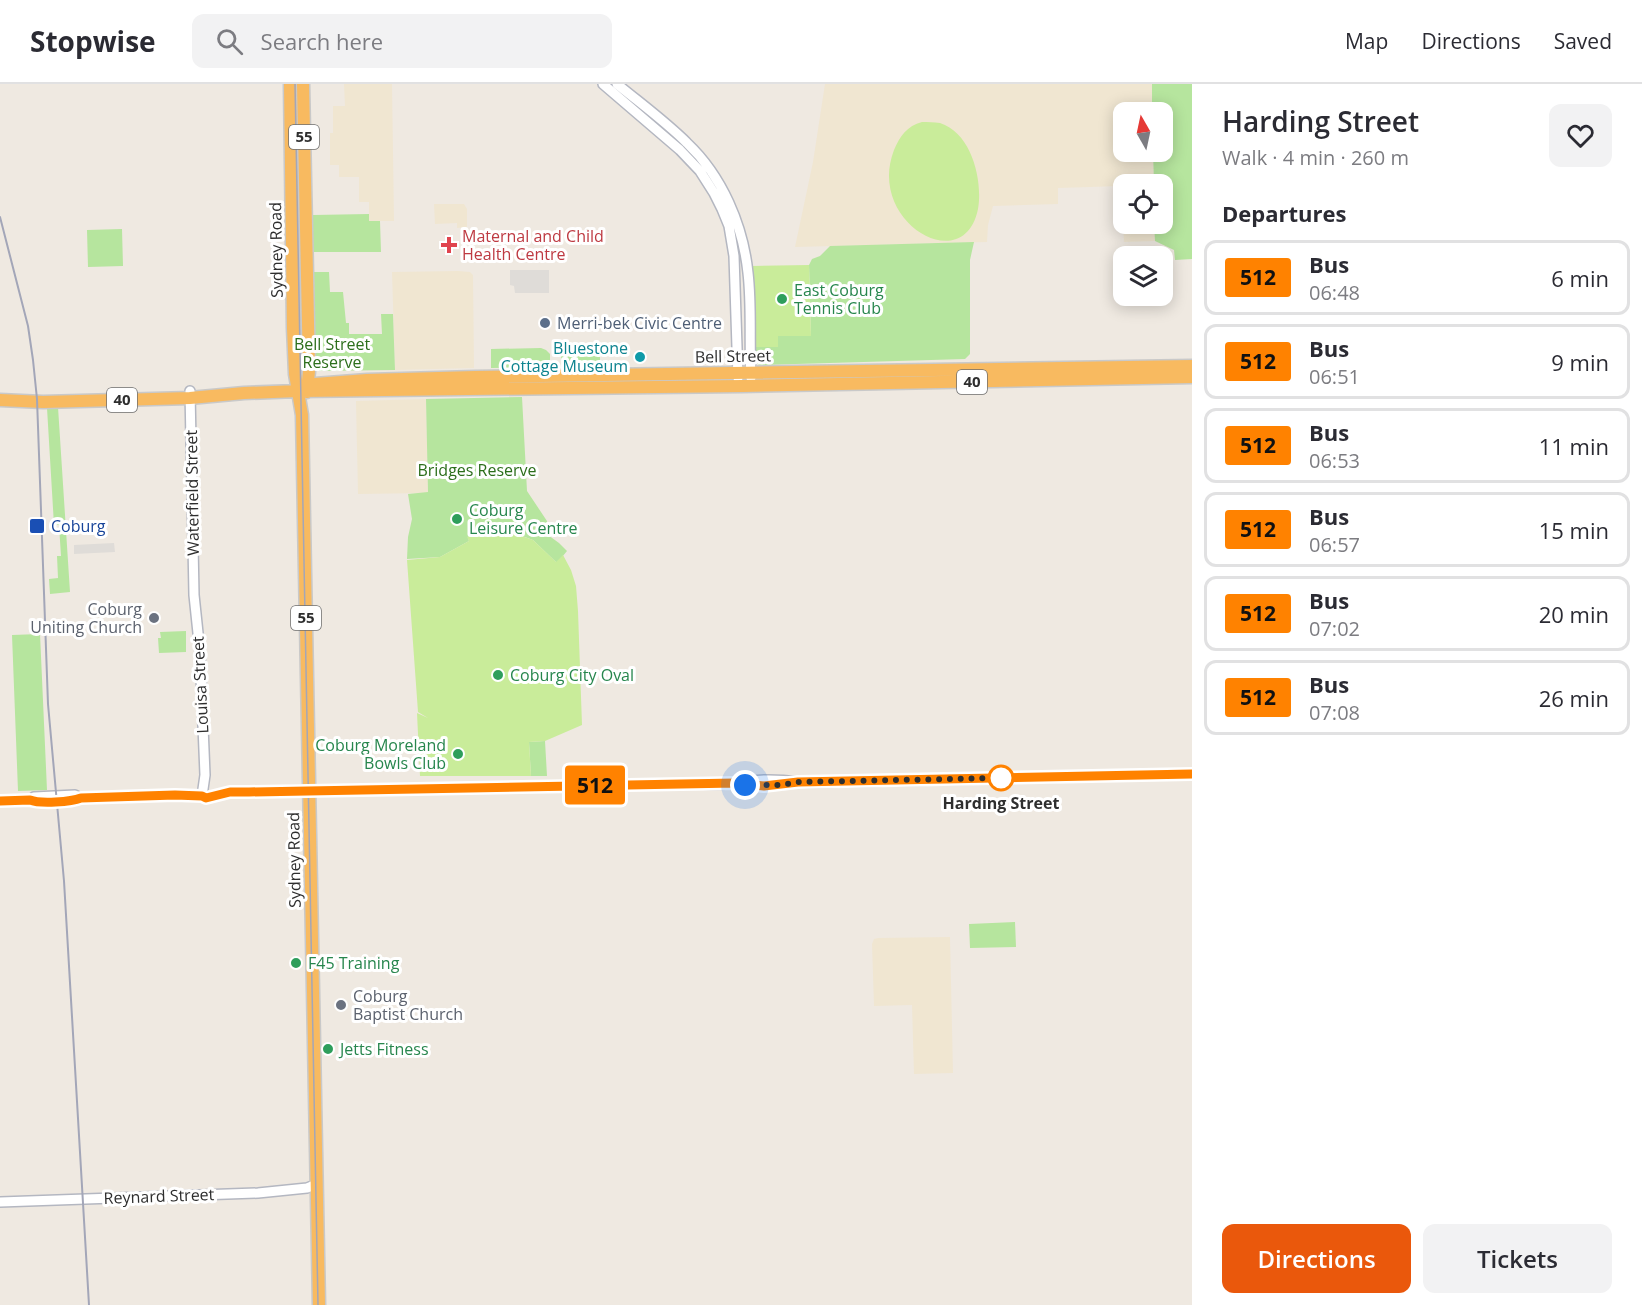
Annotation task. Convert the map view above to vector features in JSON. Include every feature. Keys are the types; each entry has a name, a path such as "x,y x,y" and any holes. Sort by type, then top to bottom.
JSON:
{"highway":[{"name":"Sydney Road","path":"290,84 293,328 303,388 319,1305"},
{"name":"Sydney Road","path":"303,84 309,374 303,388"},
{"name":"Bell Street","path":"3,400 33,395 275,392 303,388 744,373 1192,366"},
{"name":"Bell Street","path":"424,384 745,386 1192,377"}],"street":[{"path":"603,84 623,95 680,150 703,168 718,190 733,248 745,386"},
{"path":"617,84 623,95"},
{"name":"Waterfield Street","path":"190,394 194,595"},
{"name":"Louisa Street","path":"194,595 200,652 206,791"},
{"path":"1,801 56,801 175,795 206,791 735,783 766,779 798,782 1192,774"},
{"name":"Reynard Street","path":"0,1202 258,1193 307,1188 317,1184"}],"shaded area":[{"path":"344,84 392,84 394,221 369,221 369,202 359,202 359,177 339,177 339,165 330,165 333,106 345,106"},
{"path":"825,84 1152,84 1152,102 1113,102 1113,162 1153,162 1154,174 1113,174 1113,186 1058,188 1058,204 993,206 988,225 987,242 795,247 813,162"},
{"path":"434,204 464,204 467,209 467,227 457,228 457,223 435,224"},
{"path":"1124,234 1155,234 1155,241 1124,242"},
{"path":"510,270 549,270 549,293 515,293 514,286 510,285"},
{"path":"392,272 470,272 473,275 474,368 395,370"},
{"path":"426,399 428,493 358,494 356,401"},
{"path":"114,543 115,552 74,554 74,545"},
{"path":"950,937 953,1073 914,1074 912,1005 874,1006 872,944 874,939 878,938"}],"green space":[{"path":"1152,84 1192,84 1192,259 1175,260 1173,246 1166,246 1155,241 1155,234 1173,234 1173,174 1154,174 1153,162 1173,162 1173,102 1152,102"},
{"path":"922,122 940,123 951,128 967,147 977,172 978,209 969,230 955,239 938,240 920,233 905,219 893,199 889,176 894,150 905,132"},
{"path":"369,214 369,221 380,221 381,252 313,252 313,215"},
{"path":"122,229 123,266 88,267 87,230"},
{"path":"974,242 970,260 970,354 965,359 760,365 754,362 754,347 778,347 778,336 811,336 809,265 812,259 820,256 830,246"},
{"name":"East Coburg Tennis Club","path":"809,265 811,336 778,336 778,347 754,347 752,266"},
{"name":"Bell Street Reserve","path":"314,272 329,272 330,292 343,292 349,334 382,334 381,314 393,314 395,370 315,371"},
{"path":"541,348 550,354 550,367 491,368 491,349"},
{"path":"600,350 600,366 561,367 561,351"},
{"name":"Bridges Reserve","path":"522,397 527,491 547,521 548,535 567,551 557,563 533,540 507,531 468,538 469,541 440,557 407,559 412,519 408,494 428,492 426,399"},
{"path":"58,407 70,592 50,594 49,579 58,578 57,556 61,556 59,525 54,525 47,408"},
{"name":"Coburg City Oval","path":"503,523 507,531 533,540 556,562 563,555 571,570 576,586 578,611 582,725 545,741 529,742 531,776 420,776 417,713 428,718 418,712 407,560 440,557 469,541 467,537"},
{"path":"186,631 186,652 159,653 160,632"},
{"path":"40,634 47,790 18,791 12,635"},
{"path":"545,741 547,776 531,776 529,742"},
{"path":"1015,922 1016,947 970,948 969,924"}],"tram line":[{"path":"295,84 318,1305"}],"railway":[{"path":"0,217 28,326 37,399 48,704 64,881 89,1305"}],"bus line":[{"name":"512","path":"0,801 30,800 34,802 175,795 206,798 230,792 735,783 764,786 798,782 1192,774"}],"place":[{"name":"Maternal and Child Health Centre","path":"449,245"},
{"name":"East Coburg Tennis Club","path":"782,299"},
{"name":"Merri-bek Civic Centre","path":"545,323"},
{"name":"Bluestone Cottage Museum","path":"640,357"},
{"name":"Coburg Leisure Centre","path":"457,519"},
{"name":"Coburg","path":"37,526"},
{"name":"Coburg Uniting Church","path":"154,618"},
{"name":"Coburg City Oval","path":"498,675"},
{"name":"Coburg Moreland Bowls Club","path":"458,754"},
{"name":"Harding Street","path":"1001,778"},
{"name":"F45 Training","path":"296,963"},
{"name":"Coburg Baptist Church","path":"341,1005"},
{"name":"Jetts Fitness","path":"328,1049"}],"route":[{"path":"745,785 1001,778"}]}
